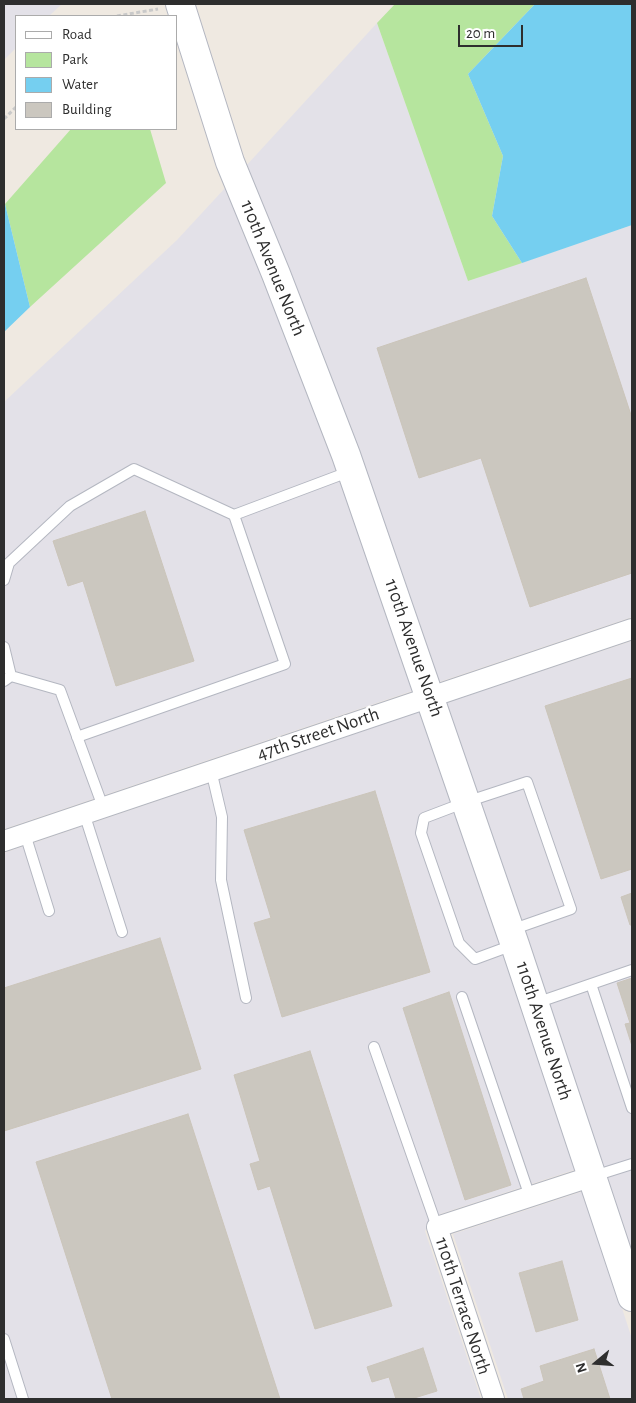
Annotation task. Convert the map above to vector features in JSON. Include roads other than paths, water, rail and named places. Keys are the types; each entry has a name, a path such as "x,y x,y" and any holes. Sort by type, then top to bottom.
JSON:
{"street":[{"name":"110th Avenue North","path":"180,5 230,162 280,283 352,471 431,696 632,1297"},
{"name":"47th Street North","path":"4,841 632,629"},
{"name":"110th Terrace North","path":"494,1399 437,1227 593,1176"}],"lane":[{"path":"4,580 9,563 70,506 134,469 234,516 285,664 77,737"},
{"path":"234,516 352,471"},
{"path":"4,646 7,679 60,690 66,703 77,737 122,932"},
{"path":"211,770 222,817 221,880 246,998"},
{"path":"527,782 571,908 513,938 475,959 459,942 420,833 424,818 527,782"},
{"path":"25,834 49,911"},
{"path":"535,1004 632,970"},
{"path":"591,984 632,1108"},
{"path":"462,997 530,1197"},
{"path":"374,1047 437,1227"},
{"path":"593,1176 632,1164"},
{"path":"4,1339 23,1399"}],"water":[{"path":"535,4 632,4 632,225 522,263 492,216 503,156 468,74"},
{"path":"4,205 30,307 4,332"}]}
